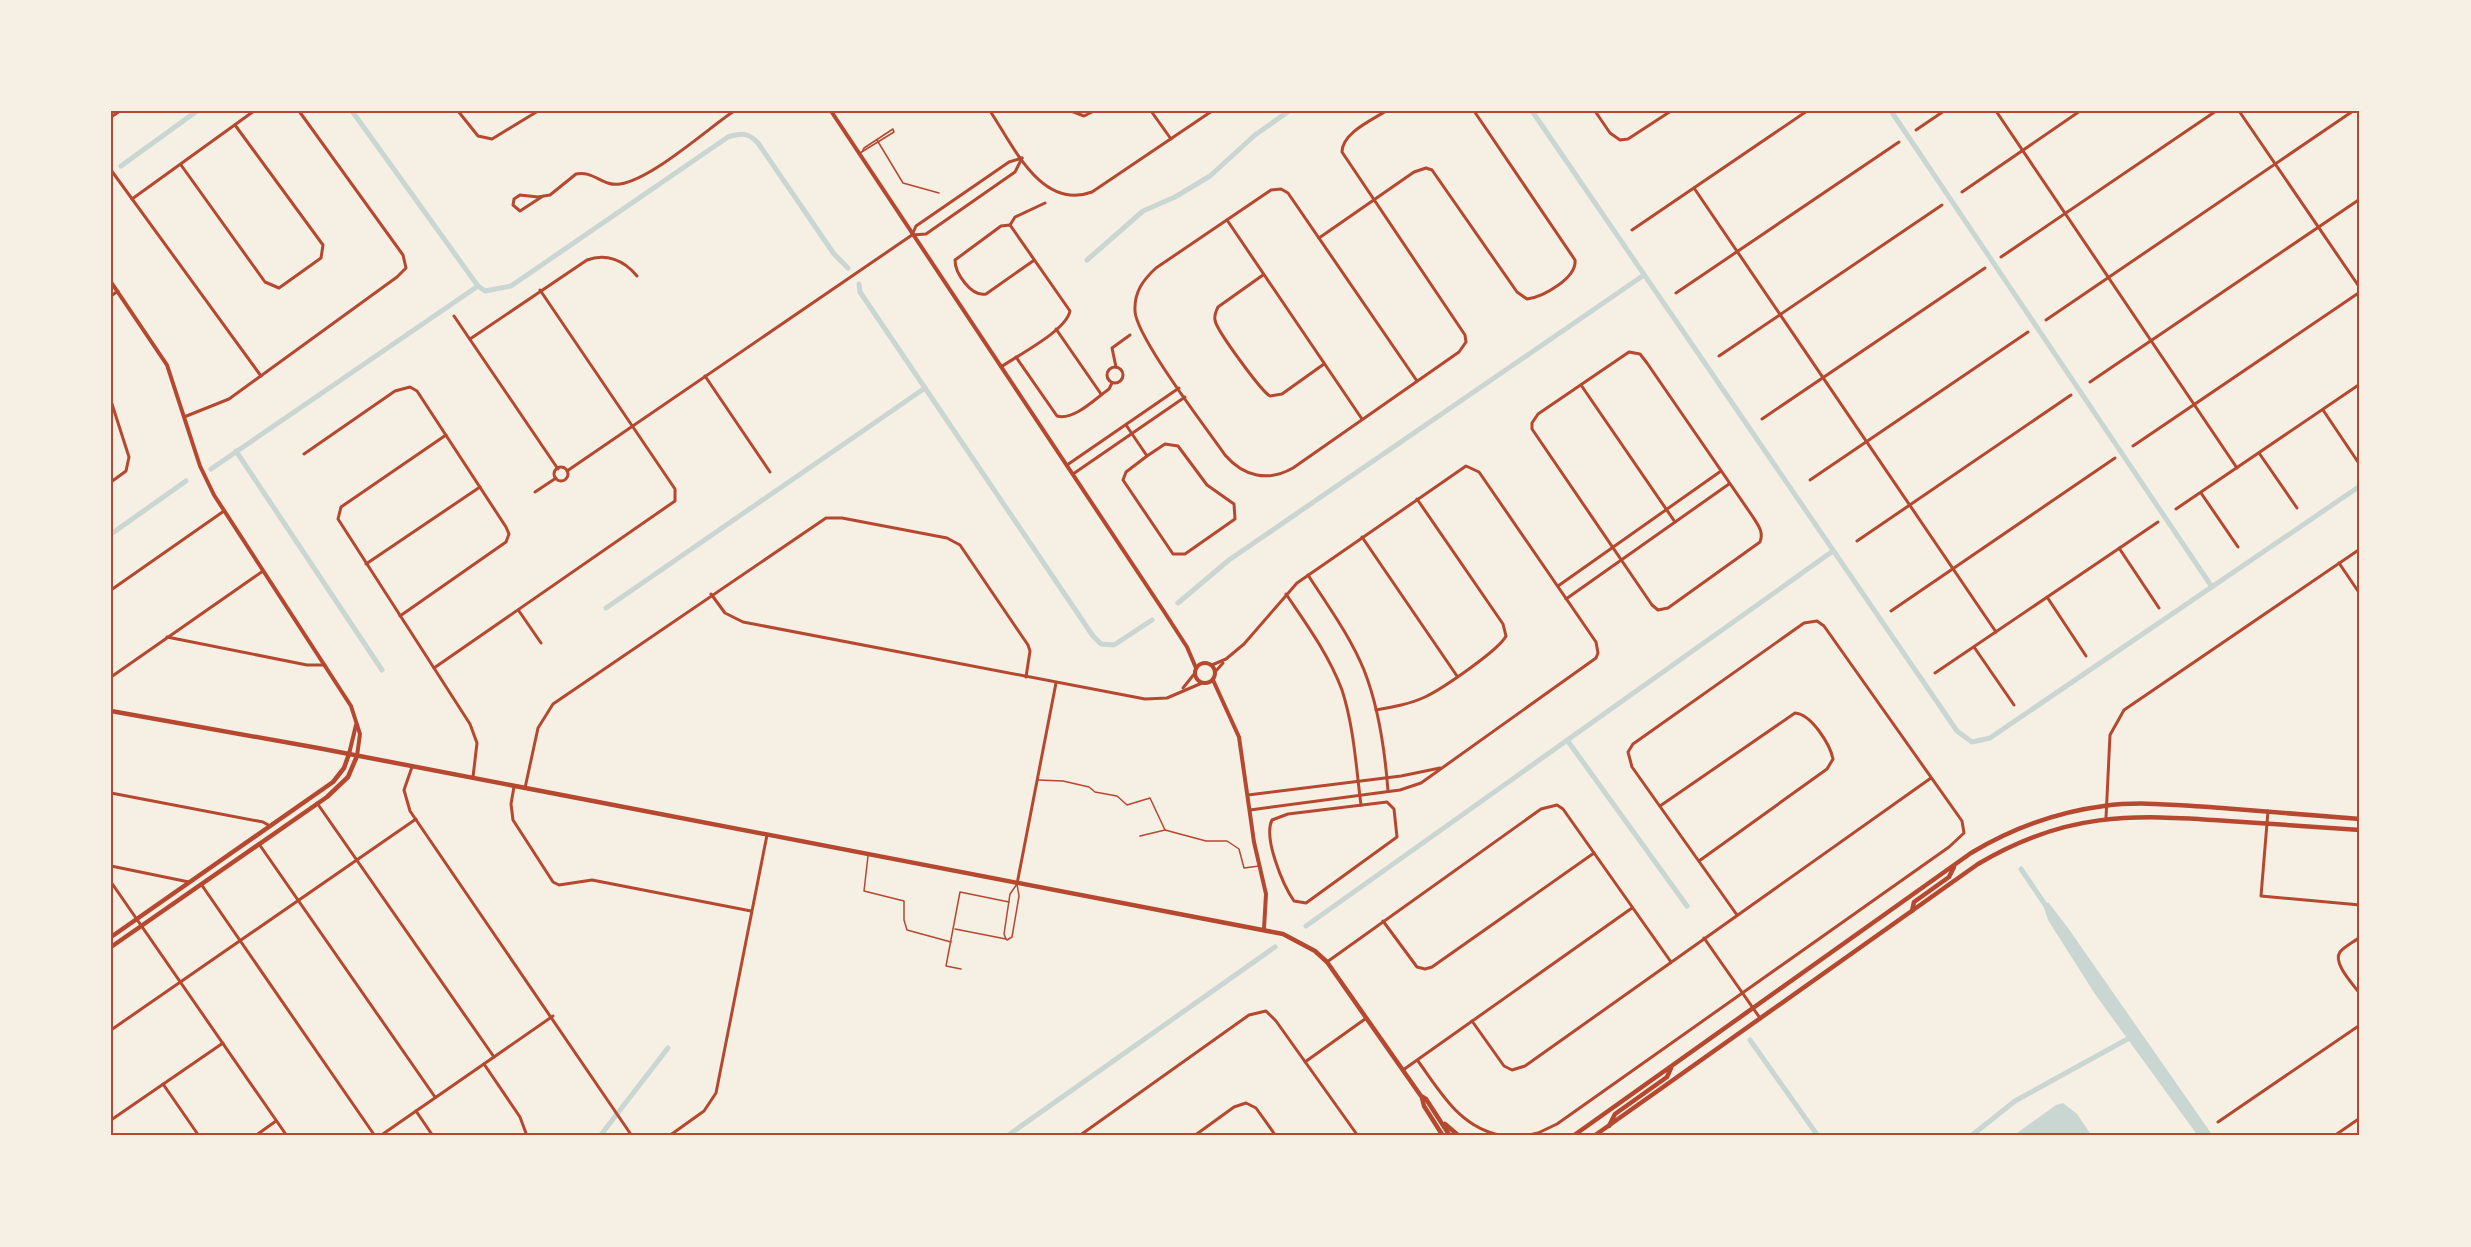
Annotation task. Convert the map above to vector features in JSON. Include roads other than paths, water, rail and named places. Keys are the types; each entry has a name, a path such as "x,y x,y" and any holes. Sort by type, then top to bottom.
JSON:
{"main road":[{"path":"111,711 349,754 1017,884 1264,929 1303,943 1327,962 1401,1071 1422,1098 1426,1099 1450,1136"},
{"path":"111,937 333,782 344,768 349,754"},
{"path":"111,946 317,803 348,777 357,756"},
{"path":"1572,1136 1955,865 1985,845 2021,828 2051,817 2106,806 2149,804 2360,819"},
{"path":"1594,1136 1978,864 2021,841 2057,828 2106,818 2144,816 2360,830"},
{"path":"1912,911 1914,902 1949,877 1955,865"},
{"path":"1609,1126 1616,1114 1667,1077 1672,1065"},
{"path":"1422,1098 1421,1101 1443,1136"},
{"path":"1437,1115 1459,1136"}],"street":[{"path":"111,117 120,111"},
{"path":"132,200 254,111"},
{"path":"184,417 222,403 397,277 406,268 403,255 299,111"},
{"path":"458,111 473,132 478,136 492,139 538,111"},
{"path":"543,196 520,195 514,199 513,205 520,211 524,210 543,196 559,190 569,178 584,172 606,184 624,184 657,166 734,111"},
{"path":"831,111 912,236 1187,646 1203,663 1212,665 1226,659"},
{"path":"990,111 1034,176 1058,193 1078,196 1092,192 1107,183 1212,111"},
{"path":"1071,111 1083,116 1094,111"},
{"path":"1151,111 1171,139"},
{"path":"1386,111 1348,137 1342,146 1345,159 1456,321 1466,342 1459,352 1362,419 1285,472 1258,476 1242,470 1231,462 1138,327 1135,310 1137,292 1146,277 1156,268 1271,190 1281,189 1288,193 1417,381"},
{"path":"1319,238 1414,172 1426,168 1432,170 1517,292 1527,299 1535,298 1569,276 1574,271 1575,260 1474,111"},
{"path":"1595,111 1610,133 1620,140 1628,139 1671,111"},
{"path":"1632,230 1807,111"},
{"path":"1916,130 1944,111"},
{"path":"1996,111 2237,468"},
{"path":"1962,192 2080,111"},
{"path":"2001,257 2216,111"},
{"path":"2133,446 2360,290 2239,111"},
{"path":"2046,320 2353,111"},
{"path":"181,165 265,282 279,288 300,275 321,258 323,245 235,125"},
{"path":"1676,293 1899,142"},
{"path":"912,236 916,226 1008,162 1022,158"},
{"path":"535,492 556,478 566,479 567,471 705,376 912,236 926,234 1015,172 1022,158"},
{"path":"111,171 261,376"},
{"path":"1694,188 1996,632"},
{"path":"2090,382 2360,198"},
{"path":"1010,225 1015,217 1045,203"},
{"path":"1719,356 1942,205"},
{"path":"1227,220 1362,419"},
{"path":"1001,367 1056,329 1069,318 1070,311 1010,225"},
{"path":"1010,225 1001,226 960,254 955,260 959,272 974,293 979,296 986,294 1033,261"},
{"path":"470,339 540,290 595,257 614,259 627,266 637,276"},
{"path":"1762,419 1985,268"},
{"path":"1263,275 1218,307 1215,312 1217,326 1230,345 1264,393 1270,396 1282,394 1324,364"},
{"path":"111,282 162,355 204,475 224,511 349,703 360,734 357,756"},
{"path":"434,668 673,505 676,497 675,489 540,290"},
{"path":"111,296 118,291"},
{"path":"454,316 558,469 556,478"},
{"path":"1056,329 1101,394"},
{"path":"1810,480 2028,332"},
{"path":"1016,357 1058,416 1064,418 1101,394 1112,383 1120,382 1123,377 1122,372 1116,367 1112,348 1130,334"},
{"path":"1634,352 1647,363 1761,529 1762,537 1752,548 1668,608 1658,610 1652,605 1532,429 1532,423 1538,414 1581,385 1624,355 1634,352"},
{"path":"1112,383 1107,375 1111,368 1116,367"},
{"path":"705,376 770,472"},
{"path":"2176,509 2360,384"},
{"path":"1581,385 1675,522"},
{"path":"304,454 395,391 410,387 417,391 506,526 509,534 506,542 400,616"},
{"path":"1067,465 1179,388"},
{"path":"1857,541 2072,395"},
{"path":"1073,474 1186,397"},
{"path":"111,401 129,458 126,471 111,482"},
{"path":"2322,410 2360,465"},
{"path":"1125,425 1147,456"},
{"path":"446,435 340,509 338,519 474,731 477,750 472,779"},
{"path":"1165,444 1178,446 1207,485 1234,504 1235,519 1185,554 1173,554 1123,480 1126,472 1147,456 1165,444"},
{"path":"2259,453 2297,508"},
{"path":"1891,611 2115,458"},
{"path":"558,469 562,467 567,471"},
{"path":"1250,810 1389,791 1421,783 1596,658 1598,653 1596,642 1479,472 1473,467 1460,469 1308,575 1286,594 1253,635 1215,672 1213,680 1239,737 1250,810 1266,894 1264,929"},
{"path":"1558,587 1721,471"},
{"path":"1566,599 1729,484"},
{"path":"366,564 480,487"},
{"path":"2201,493 2238,547"},
{"path":"1376,710 1425,697 1503,642 1506,630 1417,499"},
{"path":"111,590 224,511"},
{"path":"525,789 535,735 548,709 711,594 826,518 842,518 947,538 964,549 1030,651 1026,677"},
{"path":"1935,673 2158,522"},
{"path":"1362,537 1457,676"},
{"path":"2119,548 2159,608"},
{"path":"2106,818 2110,735 2116,720 2124,710 2360,549"},
{"path":"2339,563 2360,594"},
{"path":"111,677 263,571"},
{"path":"1308,575 1357,655 1376,710 1389,791"},
{"path":"711,594 725,613 743,622 1152,700 1213,680"},
{"path":"1286,594 1318,642 1338,682 1350,721 1361,805"},
{"path":"2047,597 2086,656"},
{"path":"519,610 541,643"},
{"path":"1524,1136 1557,1124 1949,847 1964,833 1962,821 1824,627 1816,621 1804,623 1633,744 1628,752 1632,766 1737,915"},
{"path":"167,637 287,662 325,665"},
{"path":"1187,646 1196,671 1204,683 1220,695"},
{"path":"1974,647 2014,705"},
{"path":"1177,693 1203,663"},
{"path":"1212,665 1215,672"},
{"path":"1017,884 1056,682"},
{"path":"1660,806 1795,713 1807,717 1829,748 1833,759 1827,769 1699,861"},
{"path":"349,754 357,722"},
{"path":"412,767 404,795 416,819 553,1016 632,1136"},
{"path":"1248,795 1358,782 1442,767"},
{"path":"1472,1021 1504,1066 1512,1070 1520,1068 1931,777"},
{"path":"514,787 511,804 513,820 553,882 559,885 592,880 751,911"},
{"path":"111,793 263,822 271,826"},
{"path":"317,803 494,1057"},
{"path":"1286,804 1288,814"},
{"path":"1391,804 1395,809 1398,836 1301,904 1294,902 1289,892 1269,835 1272,820 1288,814 1361,805 1391,804"},
{"path":"1327,962 1541,809 1557,805 1563,809 1671,962"},
{"path":"2268,811 2261,896 2360,905"},
{"path":"111,1030 416,819"},
{"path":"669,1136 704,1111 716,1093 767,835"},
{"path":"259,844 435,1097"},
{"path":"1383,921 1413,963 1425,969 1437,964 1594,854"},
{"path":"111,866 190,882"},
{"path":"111,882 287,1136"},
{"path":"201,884 375,1136"},
{"path":"1401,1071 1632,908"},
{"path":"2360,937 2341,951 2339,963 2360,994"},
{"path":"1704,938 1760,1018"},
{"path":"1079,1136 1249,1015 1266,1011 1276,1021 1358,1136"},
{"path":"380,1136 553,1016"},
{"path":"1305,1062 1365,1019"},
{"path":"2218,1122 2360,1024"},
{"path":"111,1120 223,1043"},
{"path":"1417,1060 1459,1115 1474,1126 1503,1136"},
{"path":"484,1064 520,1117 527,1136"},
{"path":"163,1084 199,1136"},
{"path":"1194,1136 1234,1107 1246,1103 1256,1108 1276,1136"},
{"path":"416,1111 433,1136"},
{"path":"2334,1136 2360,1118"},
{"path":"255,1136 276,1121"}],"lane":[{"path":"860,153 894,132 893,129 878,141"},
{"path":"878,141 903,183 939,193"},
{"path":"1037,780 1063,781 1089,787 1095,792 1117,796 1127,805 1150,798 1165,830"},
{"path":"1140,836 1165,830 1206,841 1227,841 1239,849 1244,868 1260,866"},
{"path":"868,855 864,891 904,901 904,920 907,930 951,942"},
{"path":"1007,939 1004,934 1010,894 1017,884"},
{"path":"953,928 1007,939 1012,937 1019,896 1017,884"},
{"path":"961,969 946,966 960,892 1009,902"}],"waterway":[{"path":"121,166 197,111"},
{"path":"352,111 478,286 485,291 511,286 728,137 741,134 748,135 758,143 834,254 848,268"},
{"path":"1087,260 1143,211 1175,197 1210,176 1255,135 1289,111"},
{"path":"1532,111 1957,731 1972,742 1990,738 2360,486"},
{"path":"1891,111 2212,587"},
{"path":"1178,603 1229,560 1644,275"},
{"path":"859,284 860,292 1093,636 1101,644 1114,645 1152,620"},
{"path":"211,469 478,286"},
{"path":"606,608 925,388"},
{"path":"236,451 382,670"},
{"path":"111,534 186,481"},
{"path":"1306,926 1833,551"},
{"path":"1567,740 1687,906"},
{"path":"2021,869 2048,909"},
{"path":"1007,1136 1275,947"},
{"path":"1971,1136 2015,1101 2133,1036"},
{"path":"1750,1040 1818,1136"},
{"path":"600,1136 668,1048"}]}
